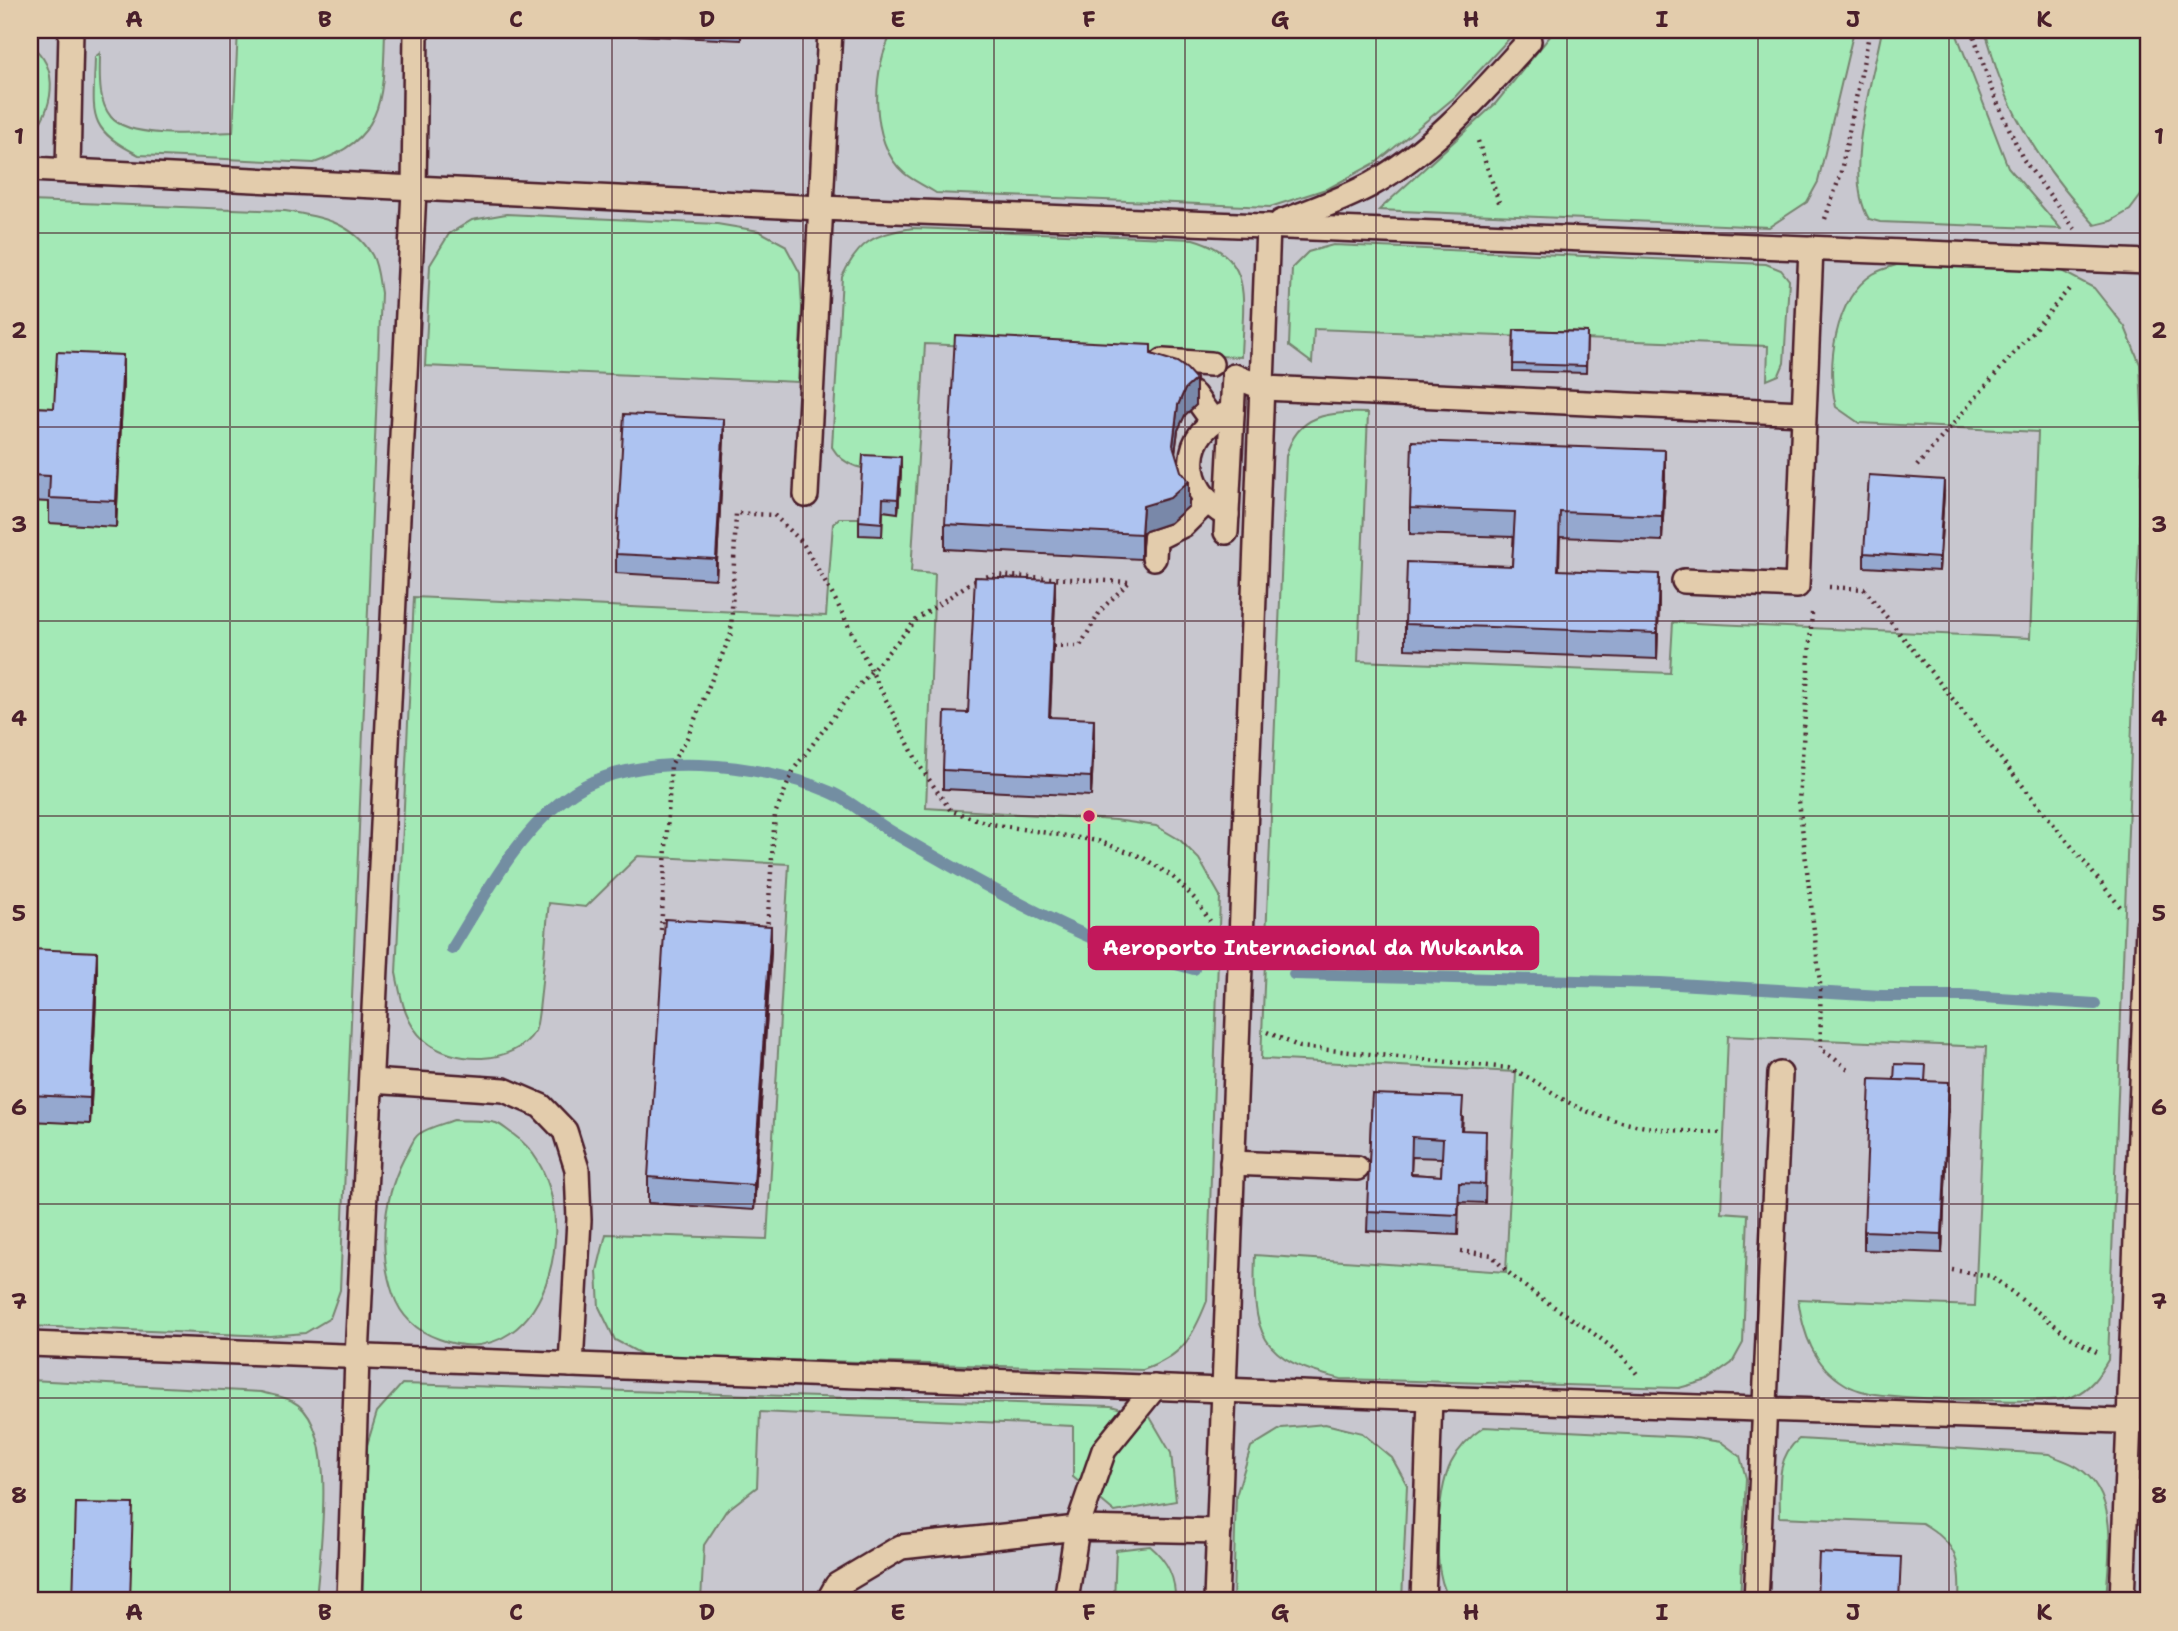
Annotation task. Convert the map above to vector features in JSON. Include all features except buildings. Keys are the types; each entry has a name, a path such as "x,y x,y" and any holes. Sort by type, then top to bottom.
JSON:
{"lane":[{"path":"68,170 71,30"},
{"path":"349,1601 357,1356 414,190 416,30"},
{"path":"806,495 830,30"},
{"path":"1268,226 1332,204 1373,184 1421,150 1479,97 1529,41"},
{"path":"30,169 821,208 2148,262"},
{"path":"1216,1601 1239,961 1264,388 1268,226"},
{"path":"1684,581 1806,586 1803,413 1811,248"},
{"path":"1211,364 1163,361 1162,375 1222,416"},
{"path":"1183,460 1206,502 1227,523 1230,462 1222,416 1234,376 1264,388 1803,413"},
{"path":"1183,460 1198,433 1222,416"},
{"path":"1183,460 1230,462"},
{"path":"1154,558 1156,539 1183,525 1206,502"},
{"path":"2123,1601 2139,1422 2131,1371 2148,927"},
{"path":"1756,1601 1780,1074"},
{"path":"371,1081 505,1090 541,1106 565,1131 577,1169 579,1220 571,1365"},
{"path":"1232,1163 1357,1168"},
{"path":"30,1344 1430,1398 2139,1422"},
{"path":"1066,1601 1077,1528 1104,1450 1155,1387"},
{"path":"1423,1601 1430,1398"},
{"path":"828,1601 837,1584 901,1547 1077,1528 1219,1531"}],"path":[{"path":"1811,248 1830,209 1840,176 1870,30"},
{"path":"1917,466 2094,260 2063,209 2023,159 1993,93 1972,30"},
{"path":"1478,139 1512,236"},
{"path":"661,930 671,765 687,737 731,634 736,513 774,515 802,541 919,765 951,811 991,824 1098,842 1142,857 1173,877 1195,899 1239,961"},
{"path":"1053,646 1080,646 1101,610 1154,558"},
{"path":"766,937 775,814 794,769 917,619 970,583 991,575 1129,582"},
{"path":"1851,1071 1821,1049 1820,982 1799,801 1806,586 1864,589 2148,940"},
{"path":"1237,1020 1300,1047 1508,1068 1528,1075 1583,1109 1649,1130 1724,1133"},
{"path":"1461,1251 1492,1255 1506,1273 1631,1365 1661,1406"},
{"path":"1952,1270 1991,1276 2070,1337 2131,1371"}],"shaded area":[{"path":"30,30 2148,30 2148,1601 30,1601"}],"green space":[{"path":"238,30 385,30 381,94 368,128 338,153 314,163 139,155 121,146 101,127 94,105 95,57 100,53 103,103 111,117 121,124 134,129 168,134 233,132"},
{"path":"894,30 1517,30 1455,97 1377,162 1329,188 1270,207 936,193 904,173 893,160 884,143 879,124 877,104 881,63"},
{"path":"1555,30 1854,30 1818,182 1807,202 1769,227 1379,210 1496,103"},
{"path":"1882,30 1955,30 2008,167 2061,229 1880,222 1869,219 1861,200 1859,153"},
{"path":"1984,30 2148,30 2148,186 2130,210 2111,221 2095,225 2066,191 2039,155 2017,117 1999,76"},
{"path":"30,45 47,65 51,90 44,114 30,136"},
{"path":"30,201 285,211 310,215 334,222 355,235 372,255 377,269 381,293 340,1290 330,1318 305,1333 270,1336 30,1326"},
{"path":"506,214 717,224 759,231 785,245 800,273 802,308 798,382 425,366 430,265 449,234 472,220"},
{"path":"913,228 1193,239 1228,257 1237,270 1241,284 1241,357 925,344 911,572 935,574 926,808 1115,820 1156,826 1180,840 1199,859 1220,896 1207,1301 1184,1344 1167,1359 1143,1370 645,1356 615,1340 599,1307 597,1271 606,1234 767,1239 789,864 638,856 586,907 549,903 535,1031 513,1051 498,1056 482,1058 450,1054 424,1040 408,1017 396,973 414,597 826,616 833,524 839,518 859,518 882,536 883,511 898,512 901,471 853,465 838,455 832,447 842,277 855,255 869,241 888,233"},
{"path":"1333,245 1766,264 1781,270 1789,280 1784,363 1779,375 1767,380 1768,346 1314,329 1312,363 1289,346 1292,268 1308,252"},
{"path":"1909,261 2056,268 2094,288 2125,327 2140,364 2143,433 2108,1360 2084,1390 2072,1397 2059,1399 1976,1400 1890,1396 1856,1389 1834,1376 1817,1358 1811,1347 1798,1299 1975,1306 1986,1047 1728,1036 1721,1212 1748,1214 1743,1343 1732,1363 1708,1380 1679,1388 1341,1379 1293,1363 1266,1340 1259,1324 1254,1282 1255,1255 1506,1272 1516,1072 1261,1059 1286,456 1291,442 1298,431 1317,418 1341,413 1368,413 1358,661 1670,673 1673,622 2030,638 2038,432 1859,423 1836,407 1833,354 1836,335 1849,300 1873,274"},
{"path":"454,1120 496,1123 514,1135 538,1162 552,1197 555,1236 549,1274 534,1308 510,1333 478,1345 439,1339 410,1322 400,1310 393,1294 385,1258 388,1202 400,1167 417,1135"},
{"path":"30,1380 261,1392 292,1401 307,1415 317,1436 322,1462 323,1523 316,1601 30,1601"},
{"path":"402,1384 1111,1406 1150,1417 1171,1453 1176,1501 1115,1512 1073,1477 1073,1426 760,1412 757,1487 726,1511 704,1545 701,1601 362,1601 367,1445 377,1412"},
{"path":"1325,1424 1362,1433 1392,1458 1407,1485 1402,1601 1233,1601 1236,1496 1251,1447 1282,1428"},
{"path":"1484,1427 1688,1437 1721,1442 1740,1456 1746,1478 1740,1601 1452,1601 1440,1574 1438,1555 1442,1493 1457,1452"},
{"path":"1799,1439 2049,1454 2072,1464 2092,1480 2107,1511 2109,1548 2106,1601 1959,1601 1959,1575 1950,1546 1934,1530 1922,1523 1780,1517 1782,1464 1791,1446"},
{"path":"1150,1546 1170,1570 1175,1601 1114,1601 1116,1550"}],"waterway":[{"path":"452,949 520,843 554,807 574,792 601,778 631,770 665,765 700,765 770,774 830,792 939,859 1059,923 1109,945 1194,969"},
{"path":"1294,974 1660,983 1882,996 1967,996 2095,1004"}],"place":[{"name":"Aeroporto Internacional da Mukanka","path":"1089,816"}]}
